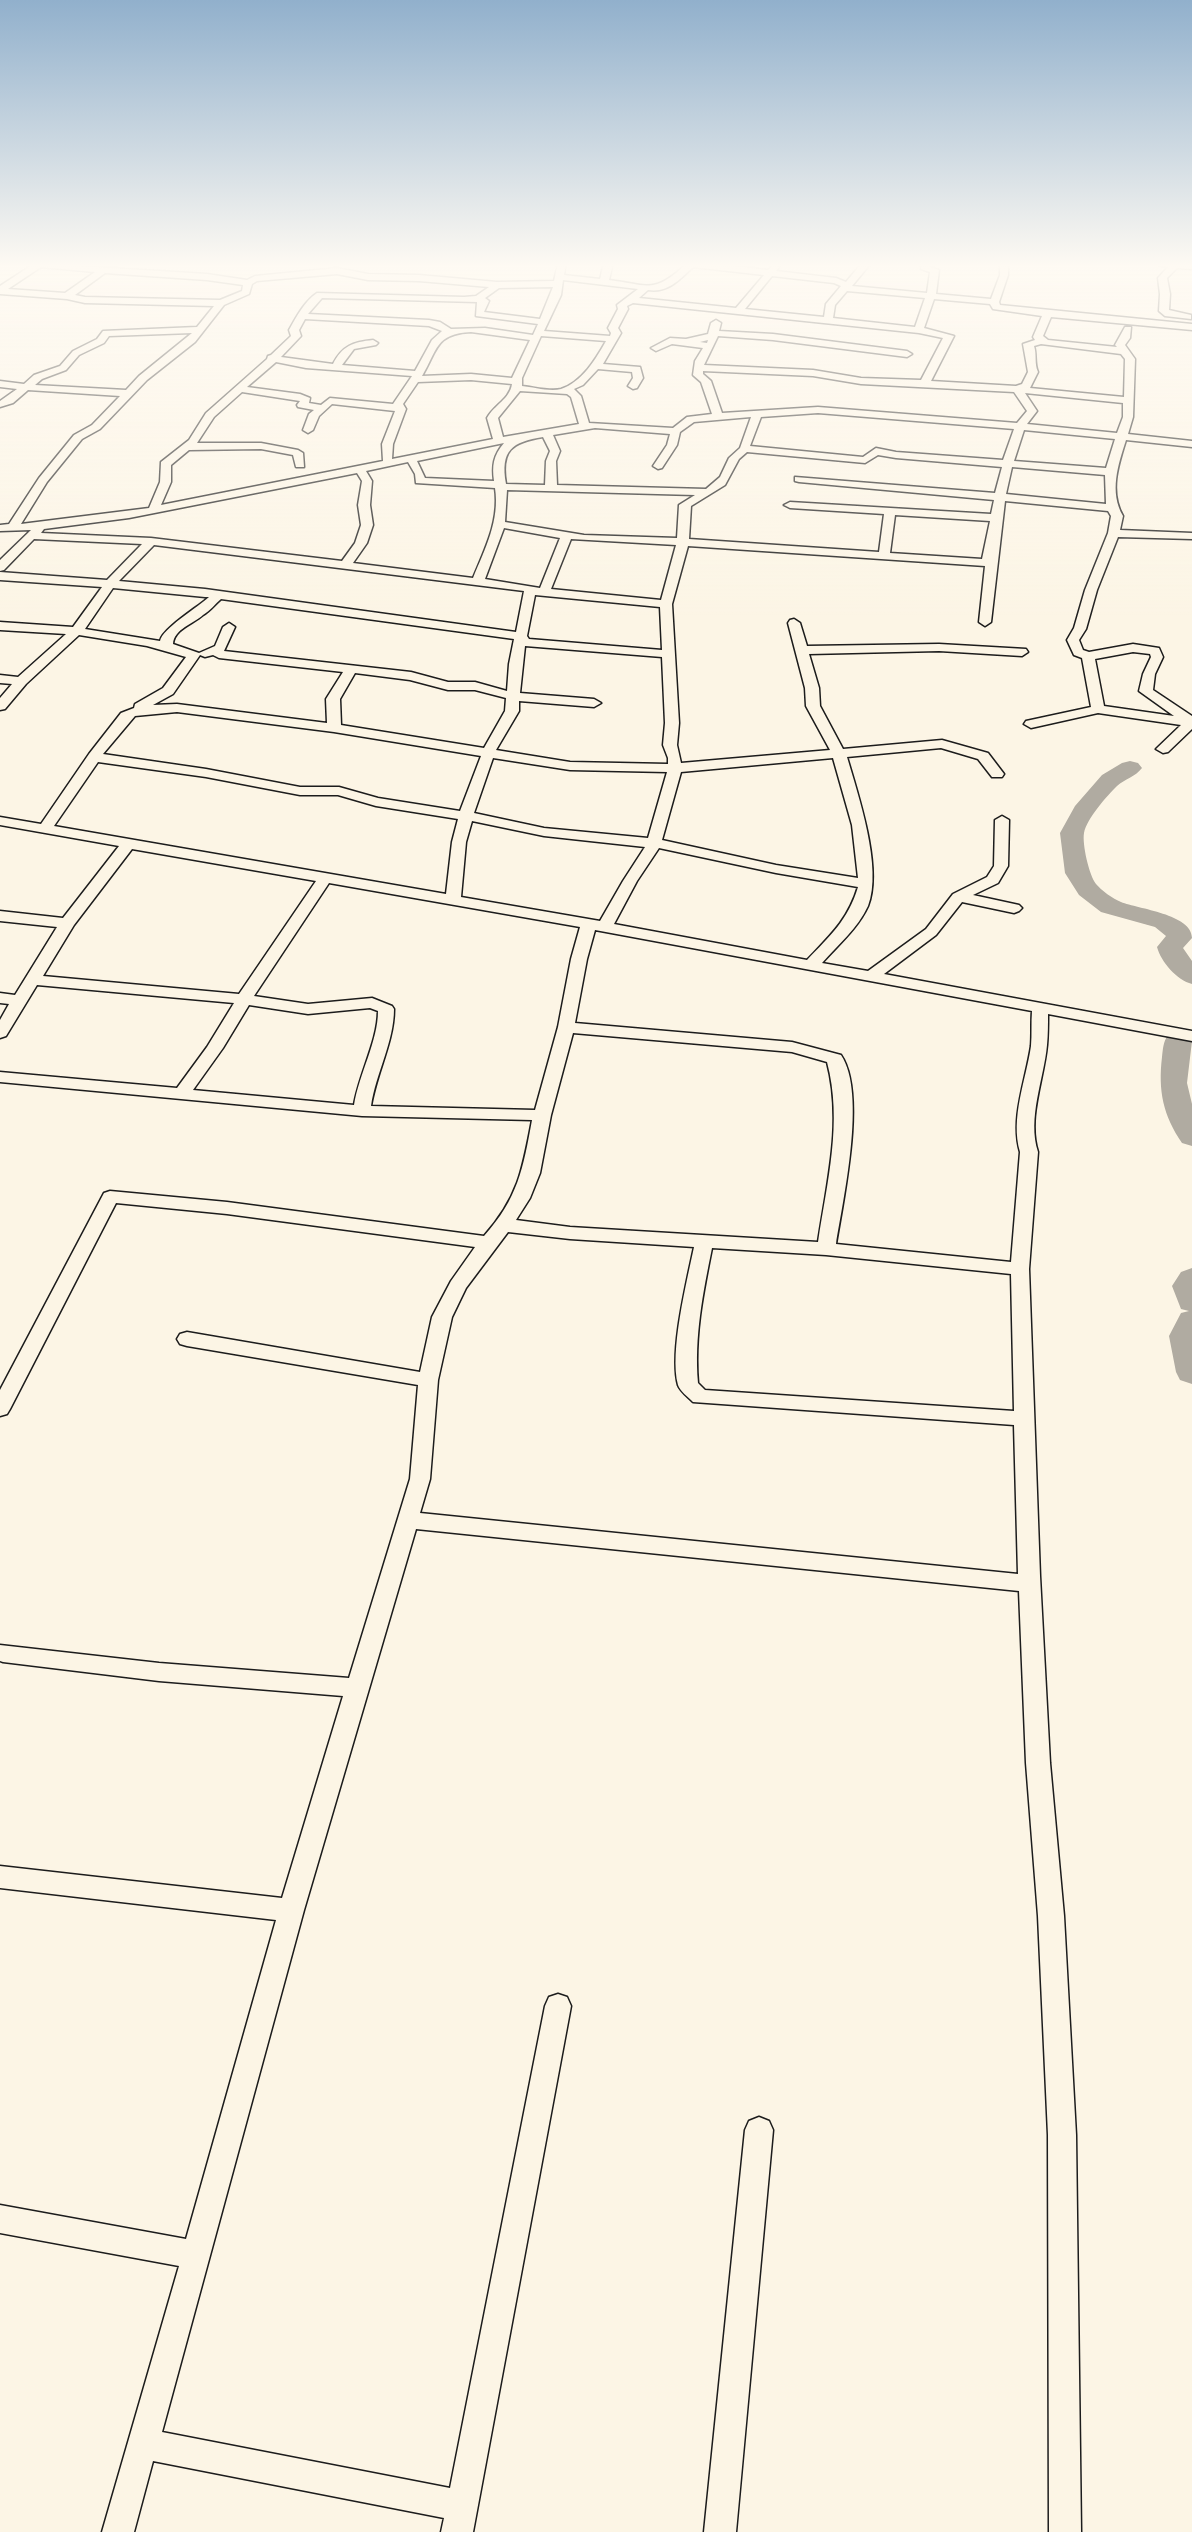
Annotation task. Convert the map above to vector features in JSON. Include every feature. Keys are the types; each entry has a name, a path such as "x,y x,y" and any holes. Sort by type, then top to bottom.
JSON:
{"street":[{"path":"0,404 9,401 33,381"},
{"path":"6,528 78,437 96,426 142,381"},
{"path":"153,510 159,500 168,475 165,464 193,442 210,415 248,381"},
{"path":"389,463 385,454 400,408 398,404 401,394 412,381"},
{"path":"495,381 555,392 570,391"},
{"path":"501,454 495,442 492,417 494,412 514,396 516,381"},
{"path":"581,381 567,389 576,396 585,426"},
{"path":"633,386 636,381"},
{"path":"706,381 718,416"},
{"path":"871,381 925,382 1018,389 1129,402"},
{"path":"1018,389 1026,386 1028,381"},
{"path":"1112,509 1110,472 1120,436 1128,417 1128,381"},
{"path":"0,384 92,393 128,393"},
{"path":"240,389 300,397 306,400 302,405 323,408"},
{"path":"499,524 604,539 683,542 987,563 1007,465 1020,426 1032,411 1023,401 1018,389"},
{"path":"308,430 314,414 330,401 400,408"},
{"path":"6,528 42,526 153,510 585,426 675,431 691,419 718,416 818,410 1020,426 1192,444"},
{"path":"745,449 744,445 757,415"},
{"path":"658,466 670,449 676,435 675,431"},
{"path":"547,434 555,451 551,461 551,488"},
{"path":"478,581 499,524 503,504 498,468 501,454 509,443 519,438"},
{"path":"186,448 225,445 276,448 298,453 300,465"},
{"path":"118,2532 291,1910 420,1478 428,1380 442,1317 458,1286 488,1243 504,1225 521,1198 531,1173 542,1115 566,1027 579,959 597,925 654,843 675,768 675,758 670,745 670,654 666,604 683,542 685,505 724,480 737,454 745,449 865,460 876,451 896,455 1007,465 1110,472"},
{"path":"411,459 420,474 420,481 551,488 707,492"},
{"path":"345,566 361,543 367,525 364,505 367,481 360,469"},
{"path":"799,479 1094,504 1112,509 1118,516 1114,533 1091,590 1080,629 1073,640 1078,652 1088,656 1133,648 1155,651 1157,657 1148,674 1146,691 1192,722"},
{"path":"790,505 996,518"},
{"path":"884,556 890,511"},
{"path":"985,622 996,518"},
{"path":"0,567 42,526"},
{"path":"1114,533 1192,536"},
{"path":"544,593 567,535"},
{"path":"33,536 151,541 519,586 530,589 530,591 544,593 666,604"},
{"path":"0,706 21,681 77,631 110,584 151,541"},
{"path":"0,576 110,584 218,595 521,636 525,642 670,654"},
{"path":"453,899 459,842 468,816 470,797 498,732 512,711 515,664 530,591"},
{"path":"166,647 167,637 177,627 199,612 218,595"},
{"path":"794,623 812,688 813,706 839,754 859,825 866,884 860,906 849,925 811,965"},
{"path":"0,626 77,631 166,647 194,655 216,650 225,640 229,627"},
{"path":"801,650 925,646 1022,652"},
{"path":"216,650 219,654 411,676 448,686 474,686 512,696 594,703"},
{"path":"45,829 94,757 130,712 168,691 194,655"},
{"path":"1088,656 1098,709"},
{"path":"334,728 334,699 351,669"},
{"path":"0,679 21,681"},
{"path":"130,712 177,708 334,728 570,766 675,768 942,744 983,756 997,774"},
{"path":"1030,724 1098,709 1192,722"},
{"path":"1163,749 1192,722"},
{"path":"94,757 206,773 300,791 339,792 376,802 468,816 544,832 654,843 776,869 866,884"},
{"path":"871,976 931,932 958,896 992,880 1002,866 1002,820"},
{"path":"0,821 453,899 1192,1036"},
{"path":"0,1033 67,923 129,843"},
{"path":"182,1094 215,1048 244,999 326,877"},
{"path":"958,896 1014,908"},
{"path":"0,916 67,923"},
{"path":"34,980 244,999 308,1009 372,1003 386,1009 384,1033 371,1067 362,1111"},
{"path":"0,998 20,1001"},
{"path":"1040,1009 1039,1045 1030,1092 1025,1139 1028,1152 1028,1171 1020,1269 1029,1584 1038,1763 1051,1916 1062,2135 1065,2532"},
{"path":"566,1027 792,1047 827,1055 835,1059 843,1084 844,1124 826,1249"},
{"path":"0,1077 362,1111 542,1115"},
{"path":"0,1409 110,1196 227,1208 488,1243"},
{"path":"504,1225 570,1233 826,1249 1020,1269"},
{"path":"704,1242 690,1317 686,1364 688,1386 700,1397 934,1411 1024,1419"},
{"path":"187,1339 428,1380"},
{"path":"407,1520 1029,1584"},
{"path":"1,1654 159,1672 356,1688"},
{"path":"0,1877 291,1910"},
{"path":"144,2444 460,2519 558,2006"},
{"path":"720,2532 759,2130"},
{"path":"0,2219 196,2255"}],"waterway":[{"path":"1130,768 1110,780 1087,806 1072,833 1077,873 1088,890 1110,907 1164,922 1179,934 1179,938 1170,947 1172,955 1192,976"},
{"path":"1178,1041 1173,1083 1179,1110 1192,1137"},
{"path":"1192,1279 1188,1286 1192,1301"},
{"path":"1192,1321 1185,1336 1192,1372"}]}
